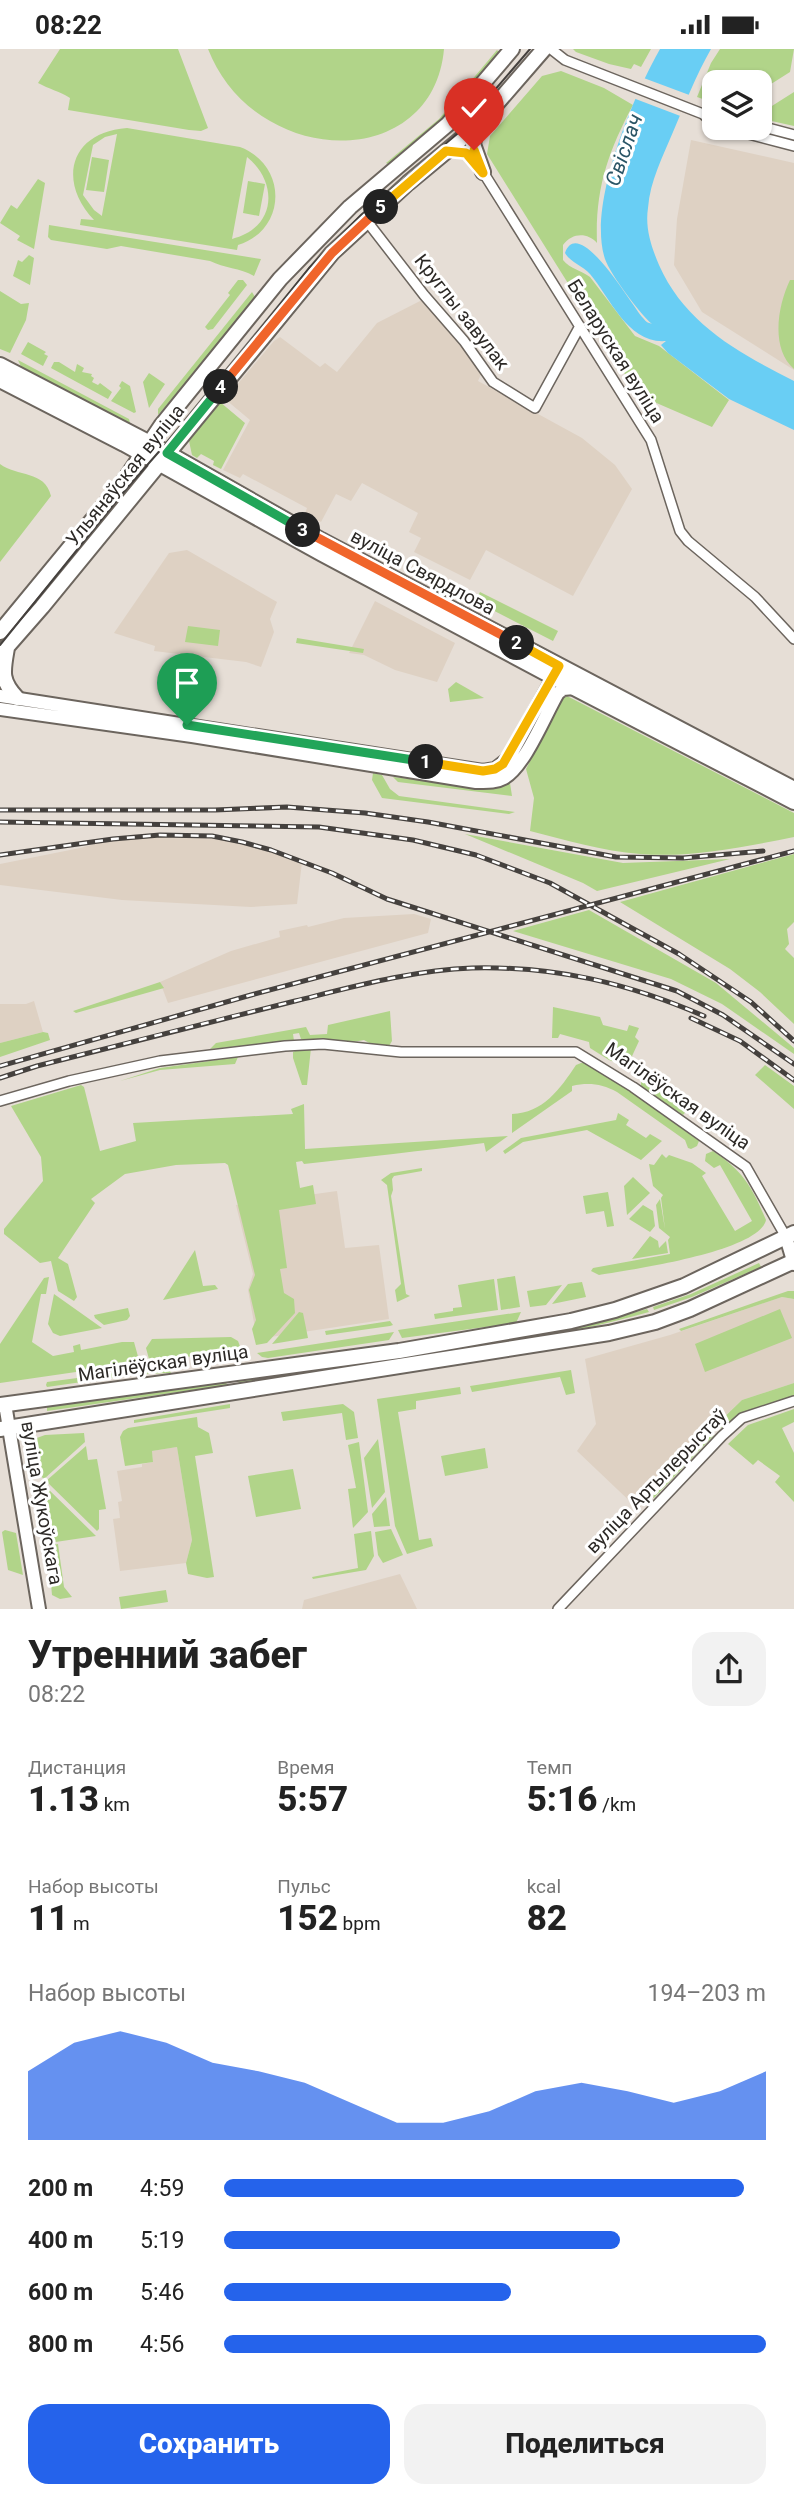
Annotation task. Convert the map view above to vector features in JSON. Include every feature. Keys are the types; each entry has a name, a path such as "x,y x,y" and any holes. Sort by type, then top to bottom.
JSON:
{"main road":[{"name":"Ульянаўская вуліца","path":"0,632 122,484 146,449 281,279 350,207 448,124 512,49"},
{"name":"Ульянаўская вуліца","path":"3,652 332,253 366,220 478,125 544,49"},
{"path":"478,125 473,144 483,173"},
{"path":"446,151 466,153 483,173"},
{"path":"350,207 366,220"},
{"path":"253,314 270,327"},
{"name":"вуліца Свярдлова","path":"0,365 163,458 321,554 794,789"},
{"name":"вуліца Свярдлова","path":"0,380 146,449"},
{"path":"35,589 42,607"},
{"path":"3,652 3,677 8,689 17,698"},
{"path":"0,696 483,771 495,769 509,758 556,672"},
{"name":"вуліца Свярдлова","path":"556,672 574,688 794,802"},
{"path":"0,686 17,698"},
{"path":"0,709 192,736 476,782 492,782 505,777 519,765 558,692 574,688"},
{"path":"791,1237 793,1262"},
{"name":"Магілёўская вуліца","path":"3,1405 399,1350 571,1321 615,1310 674,1289 791,1237"},
{"name":"Магілёўская вуліца","path":"5,1428 609,1333 655,1322 690,1309 793,1262"},
{"name":"вуліца Жукоўскага","path":"3,1405 5,1428 40,1609"}],"street":[{"path":"551,49 565,60 702,114"},
{"path":"772,129 794,135"},
{"path":"771,140 794,146"},
{"name":"Беларуская вуліца","path":"483,173 651,440 680,531 688,541 763,604 794,639"},
{"name":"Круглы завулак","path":"366,220 424,295 464,341 493,382 535,408 580,326"},
{"name":"Магілёўская вуліца","path":"0,1101 69,1081 160,1061 285,1046 323,1044 401,1052 576,1052 633,1087 746,1167 791,1237"},
{"name":"вуліца Артылерыстаў","path":"558,1609 742,1418 794,1401"}],"shaded area":[{"path":"691,140 794,163 794,370 702,312 674,265 677,219"},
{"path":"422,300 482,372 478,381 582,438 615,465 632,489 573,596 486,550 470,580 414,552 421,538 409,532 418,513 362,483 351,501 336,494 321,522 305,514 307,508 243,474 240,478 223,470 250,420 225,399 274,341 280,337 320,367 325,363 337,372 377,323"},
{"path":"187,550 277,602 270,619 274,632 261,667 246,662 154,651 155,646 114,633 169,553"},
{"path":"375,601 455,643 437,682 395,670 364,655 349,653"},
{"path":"160,835 212,836 271,850 302,862 297,904 251,907 122,900 0,885 0,864 113,839"},
{"path":"414,914 431,919 428,933 168,1003 160,982 231,951 280,937 279,931 344,918"},
{"path":"34,1001 43,1032 0,1043 0,1004 26,1004"},
{"path":"337,1191 345,1248 379,1245 389,1319 257,1339 248,1290 253,1274 236,1205"},
{"path":"782,1297 794,1299 794,1383 742,1400 710,1430 638,1509 577,1451 596,1424 585,1359 670,1335"},
{"path":"177,1447 192,1540 186,1563 120,1571 113,1519 120,1518 118,1502 122,1501 117,1471 142,1467 142,1464 153,1462 152,1451"},
{"path":"400,1574 417,1609 302,1609 304,1600"}],"green space":[{"path":"60,49 178,49 208,128 201,131 189,130 68,110 70,98 38,83"},
{"path":"208,49 444,49 437,80 423,104 404,122 380,134 354,140 326,140 297,133 260,115 233,90"},
{"path":"573,49 651,49 641,67 634,64 631,69 609,64"},
{"path":"720,49 794,49 790,72 772,83 772,70 708,70"},
{"path":"497,50 499,52 441,120 390,165 386,163 439,119"},
{"path":"561,71 604,88 633,105 605,171 598,205 597,243 580,235 571,238 563,245 563,260 590,277 635,336 659,346 729,400 712,427 638,395 487,154 490,136 542,76"},
{"path":"702,85 702,99 697,97"},
{"path":"794,92 794,126 772,121 772,106"},
{"path":"127,128 240,147 256,156 267,168 273,182 273,212 266,226 254,237 238,245 237,250 80,225 81,219 94,220 82,205 76,190 73,175 75,161 82,149 93,139","holes":["117,134 102,215 102,216 83,195 93,145 105,137","247,157 264,179 268,204 265,215 257,225 232,239"]},
{"path":"92,157 109,160 104,192 86,190"},
{"path":"38,179 45,183 34,249 17,240 20,236 0,223 11,205 17,209"},
{"path":"248,181 265,184 259,216 243,213"},
{"path":"49,225 261,259 254,276 210,261 121,246 107,249 51,240 48,237"},
{"path":"29,255 34,258 30,285 13,276 18,260 22,262"},
{"path":"238,280 243,280 247,285 213,329 208,330 205,327"},
{"path":"790,280 794,280 794,369 782,350 778,326 782,301"},
{"path":"0,291 21,304 29,303 26,320 10,353 0,349"},
{"path":"252,292 255,297 253,305 158,415 158,409"},
{"path":"28,342 46,352 44,354 48,356 43,366 21,354"},
{"path":"18,360 129,419 129,425 22,369"},
{"path":"54,362 59,362 75,372 77,364 84,368 82,372 92,374 92,382 98,385 100,383 112,392 108,399 51,368"},
{"path":"149,373 165,384 149,408 143,382"},
{"path":"122,381 130,386 136,412 134,413 111,401 121,388 119,386"},
{"path":"220,402 245,423 221,469 213,465 214,461 201,454 197,458 192,455 189,441"},
{"path":"0,464 37,478 48,488 51,496 0,562"},
{"path":"480,592 558,631 553,641 475,601"},
{"path":"188,626 220,630 218,646 185,642"},
{"path":"297,638 364,649 363,653 296,643"},
{"path":"456,682 484,698 450,702 448,689"},
{"path":"567,696 794,813 794,837 717,851 659,855 584,845 530,831 534,798 526,769 562,699"},
{"path":"373,773 382,775 390,789 399,796 515,812 509,814 382,798 372,780"},
{"path":"393,777 490,788 510,783 512,796 398,782"},
{"path":"465,834 623,863 730,859 597,891"},
{"path":"794,854 794,922 787,929 789,944 785,949 794,958 794,1024 760,992 730,969 620,902"},
{"path":"589,910 716,983 794,1048 794,1054 722,1004 671,979 513,931"},
{"path":"160,982 164,988 76,1013 73,1011"},
{"path":"553,1007 600,1017 603,1025 627,1031 629,1025 639,1028 635,1037 639,1041 627,1067 590,1048 589,1042 560,1034 558,1038 552,1038"},
{"path":"390,1011 392,1041 389,1046 373,1045 364,1040 353,1042 301,1039 299,1033 293,1034 294,1041 210,1049 216,1043 306,1027 310,1035 327,1034 328,1025"},
{"path":"48,1033 50,1040 0,1057 0,1043"},
{"path":"311,1048 307,1085 302,1085 293,1058 293,1052"},
{"path":"238,1057 235,1064 160,1070 120,1081 160,1068"},
{"path":"581,1063 602,1070 699,1141 697,1146 688,1148 685,1140 617,1092 590,1084 572,1086 572,1091 512,1133 512,1114 523,1113 542,1104 564,1083 576,1065"},
{"path":"765,1065 794,1086 794,1109 755,1075"},
{"path":"647,1074 652,1075 651,1077 689,1108 683,1115 641,1087"},
{"path":"81,1085 84,1087 100,1151 136,1141 133,1123 293,1114 291,1109 304,1104 305,1149 508,1136 486,1152 484,1143 304,1164 302,1161 296,1162 300,1188 313,1185 316,1204 279,1210 287,1268 280,1269 284,1293 294,1299 295,1313 267,1343 256,1345 252,1329 256,1320 249,1290 255,1275 228,1165 225,1163 176,1165 125,1174 91,1199 95,1203 58,1258 68,1264 77,1297 74,1301 58,1291 51,1261 40,1263 4,1234 4,1229 43,1181 41,1157 11,1106"},
{"path":"618,1113 629,1120 626,1125 646,1138 650,1134 662,1141 641,1160 587,1130 523,1142 505,1154 503,1151 521,1138 616,1120"},
{"path":"713,1151 740,1173 751,1189 766,1220 758,1231 741,1241 691,1258 599,1275 591,1271 593,1268 670,1254 670,1237 659,1228 656,1205 660,1199 665,1229 661,1198 663,1195 653,1186 649,1164 654,1165 662,1154 666,1158 669,1155 692,1163 706,1173 702,1176 735,1231 752,1221 720,1165 714,1168 705,1161 706,1154"},
{"path":"422,1168 422,1171 394,1176 392,1179 391,1196 406,1294 410,1296 397,1302 395,1290 401,1284 387,1185 381,1180 391,1173"},
{"path":"633,1177 650,1193 627,1215 624,1186"},
{"path":"608,1192 614,1226 607,1227 604,1211 586,1214 583,1196"},
{"path":"643,1205 653,1211 655,1226 650,1232 629,1219"},
{"path":"650,1236 658,1241 659,1248 666,1241 668,1253 632,1259"},
{"path":"195,1250 203,1286 215,1285 218,1289 163,1300"},
{"path":"759,1263 761,1267 692,1297 654,1310 653,1307 691,1294"},
{"path":"515,1276 520,1307 501,1310 497,1279"},
{"path":"49,1277 46,1294 41,1294 32,1342 53,1356 74,1352 73,1346 80,1344 81,1350 134,1342 138,1363 0,1383 0,1344 44,1278"},
{"path":"494,1279 498,1310 435,1319 434,1314 462,1307 458,1285"},
{"path":"582,1282 586,1297 552,1304 568,1284"},
{"path":"562,1285 546,1305 530,1307 527,1291"},
{"path":"794,1291 794,1299 782,1297 681,1331 679,1329"},
{"path":"54,1294 102,1328 60,1336 53,1333 48,1324"},
{"path":"128,1308 130,1316 127,1320 104,1325 94,1315"},
{"path":"647,1309 649,1312 599,1325 497,1346 239,1384 238,1380 495,1343"},
{"path":"780,1309 792,1338 705,1372 695,1344"},
{"path":"299,1312 303,1313 308,1338 272,1344"},
{"path":"521,1312 516,1323 402,1338 398,1330"},
{"path":"390,1321 393,1325 326,1335 325,1331"},
{"path":"394,1332 389,1340 268,1358 257,1353"},
{"path":"231,1337 238,1341 241,1349 152,1362 146,1348 152,1339"},
{"path":"168,1366 171,1373 138,1374 47,1387 46,1385 47,1382"},
{"path":"571,1370 575,1393 566,1395 560,1377 472,1392 470,1386"},
{"path":"226,1382 227,1385 47,1411 47,1407"},
{"path":"794,1383 794,1396 744,1413 721,1428 715,1426 742,1400"},
{"path":"460,1387 461,1394 416,1401 416,1409 398,1412 419,1540 431,1538 433,1546 407,1554 395,1526 377,1399"},
{"path":"230,1404 230,1408 134,1423 134,1420"},
{"path":"343,1404 354,1412 358,1438 346,1440 342,1413 283,1421 281,1412"},
{"path":"794,1409 794,1422 782,1428 794,1453 794,1502 775,1482 780,1476 758,1460 753,1465 728,1444 748,1425"},
{"path":"197,1417 198,1427 209,1433 213,1453 195,1456 214,1577 207,1578 188,1574 186,1563 192,1540 177,1447 152,1451 153,1462 125,1466 120,1437 128,1428"},
{"path":"711,1430 714,1435 654,1498 651,1496"},
{"path":"84,1433 85,1442 44,1479 33,1465 29,1454 34,1439 45,1435"},
{"path":"378,1439 385,1492 372,1508 364,1458"},
{"path":"359,1442 368,1512 353,1528 348,1489 356,1488 348,1445"},
{"path":"86,1446 88,1460 97,1459 106,1509 99,1510 97,1531 46,1481"},
{"path":"485,1448 488,1468 445,1476 441,1456"},
{"path":"293,1469 301,1509 256,1517 248,1476"},
{"path":"43,1484 96,1536 42,1544 34,1494"},
{"path":"386,1497 390,1526 374,1527 372,1514"},
{"path":"391,1529 403,1555 383,1563 378,1555 375,1532"},
{"path":"5,1530 16,1533 23,1575 8,1570 2,1532"},
{"path":"371,1531 374,1556 366,1570 313,1579 312,1577 358,1568 354,1534"},
{"path":"58,1544 64,1587 72,1597 60,1599 52,1595 51,1584 62,1583 50,1569 48,1550"},
{"path":"166,1590 168,1602 121,1609 119,1597"}],"water":[{"name":"Свіслач","path":"660,49 711,49 686,100 651,188 647,223 653,251 670,286 699,320 734,348 794,381 794,430 729,399 668,353 661,345 666,341 653,340 631,328 590,274 565,253 572,244 582,245 606,267 644,320 652,324 613,274 605,259 601,236 607,181 616,152 637,94"}],"pier":[{"path":"641,77 692,96 683,117 633,98"}],"tram line":[{"path":"0,645 127,488 200,405 309,268 361,215 457,134 530,49"}],"railway":[{"path":"0,810 215,810 287,807 365,813 428,822 616,857 683,858 763,851"},
{"path":"0,822 319,827 413,840 476,855 550,883 679,954 751,1002 794,1041"},
{"path":"0,855 160,835 212,836 242,842 332,873 387,899 677,991 723,1015 794,1064"},
{"path":"0,1066 251,995 794,851"},
{"path":"0,1078 37,1066 338,990 450,969 533,970 591,979 648,994 704,1016"},
{"path":"691,1018 740,1041 794,1080"}],"route":[{"path":"187,725 483,771 495,769 509,758 559,666 321,540 167,453 298,292 344,241 446,151 466,153 483,173 474,150"}]}
